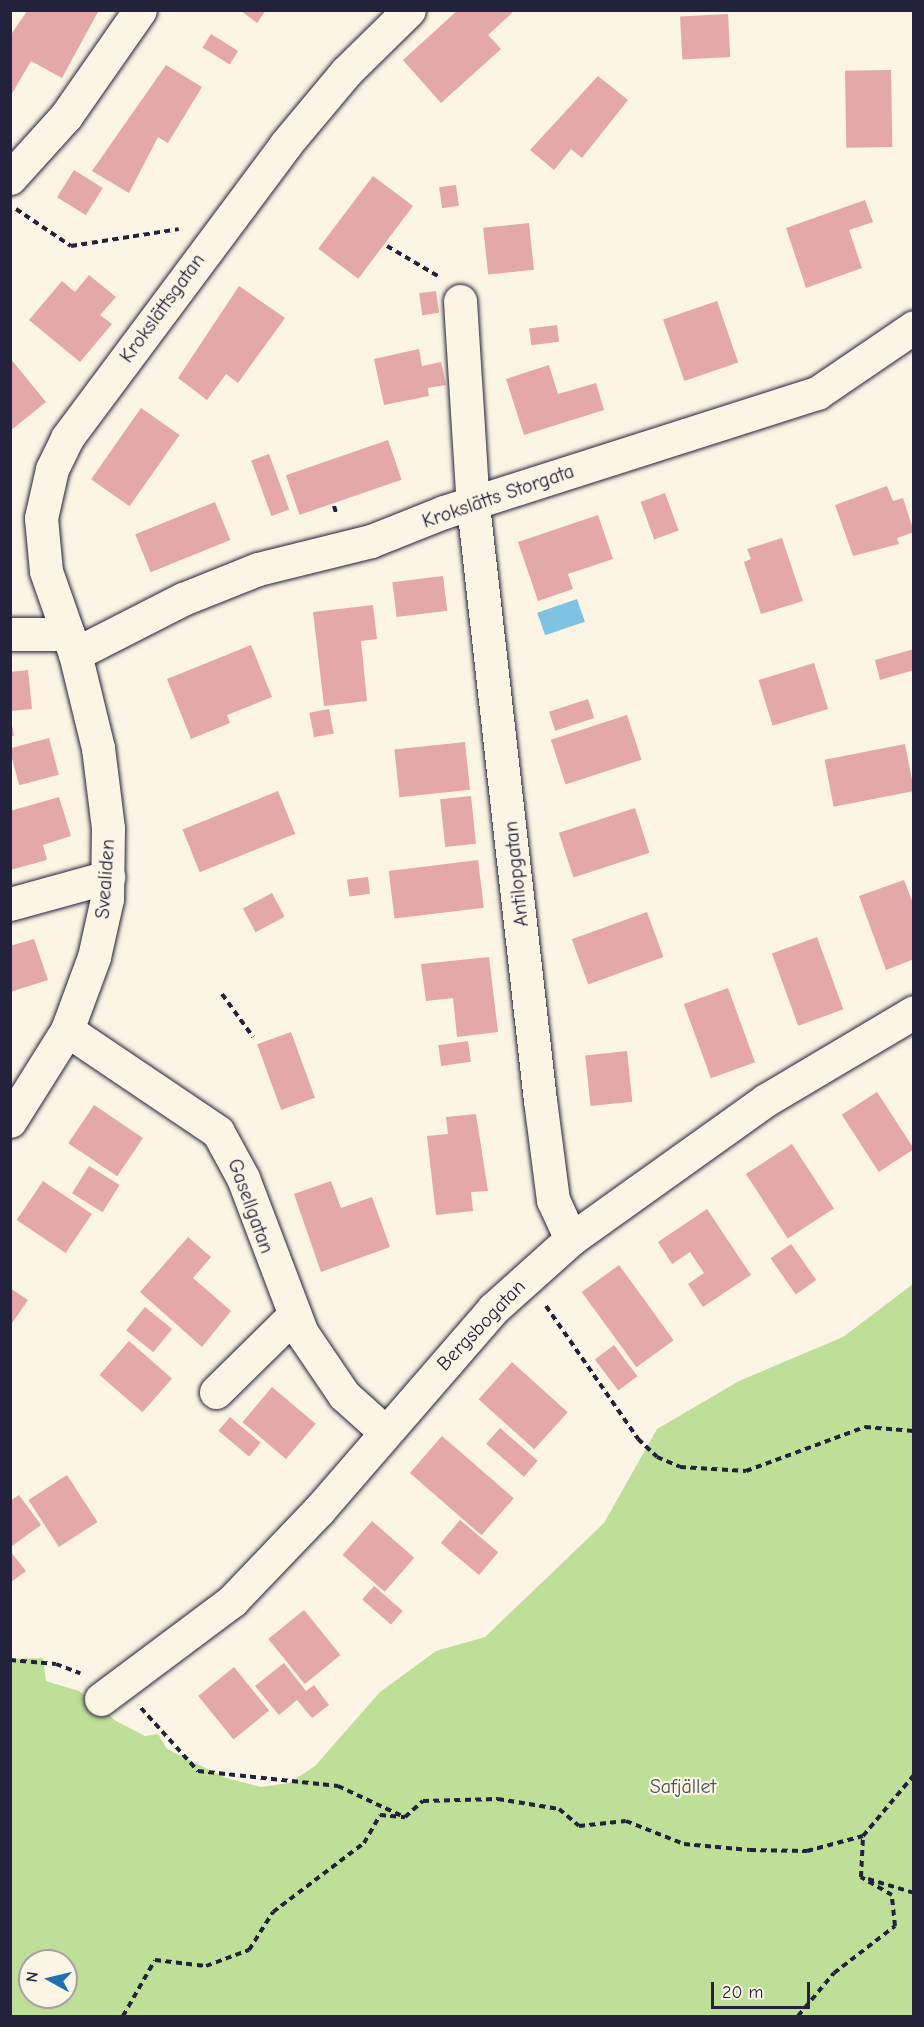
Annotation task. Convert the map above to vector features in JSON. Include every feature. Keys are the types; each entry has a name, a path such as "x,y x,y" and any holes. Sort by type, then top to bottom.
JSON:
{"street":[{"path":"10,178 66,116 140,10"},
{"name":"Krokslättsgatan","path":"72,644 43,548 43,501 51,469 67,438 226,222 346,72 409,10"},
{"name":"Antilopgatan","path":"460,301 473,505 551,1189 571,1239"},
{"name":"Krokslätts Storgata","path":"72,644 258,569 371,541 473,505 817,393 914,327"},
{"path":"10,634 72,644"},
{"name":"Svealiden","path":"10,1121 67,1030 94,957 108,877 102,774 72,644"},
{"path":"10,904 108,877"},
{"name":"Bergsbogatan","path":"100,1699 232,1601 319,1510 383,1430 527,1278 571,1239 766,1101 914,1012"},
{"name":"Gasellgatan","path":"67,1030 218,1132 243,1178 293,1316 344,1395 383,1430"},
{"path":"216,1392 293,1316"}],"path":[{"path":"10,206 71,246 226,222"},
{"path":"387,246 452,285 460,301"},
{"path":"222,994 253,1037"},
{"path":"527,1278 638,1438 657,1457 680,1467 746,1471 865,1426 914,1431"},
{"path":"10,1660 56,1664 82,1674 100,1699 138,1705 198,1771 338,1786 405,1817"},
{"path":"861,1876 864,1836 914,1775"},
{"path":"123,2016 155,1960 206,1966 249,1950 273,1912 364,1843 380,1815 405,1817 423,1801 498,1799 559,1809 579,1826 626,1821 684,1844 807,1851 864,1836"},
{"path":"861,1876 914,1893"},
{"path":"798,2016 834,1973 895,1926 892,1895 861,1876"}],"green space":[{"name":"Safjället","path":"913,1284 913,2016 11,2016 10,1659 43,1658 46,1681 79,1691 116,1721 145,1736 158,1734 167,1749 226,1778 261,1787 289,1783 315,1766 380,1692 436,1651 485,1637 604,1523 657,1429 739,1381 843,1337"}],"water":[{"path":"577,599 585,622 545,635 537,613"}],"building":[{"path":"28,10 99,10 62,78 31,61 10,97 10,36"},
{"path":"240,10 266,10 257,23"},
{"path":"458,10 515,10 488,35 501,49 441,103 403,60"},
{"path":"728,14 730,57 682,59 680,17"},
{"path":"211,34 238,51 230,65 203,48"},
{"path":"166,65 202,87 168,143 158,137 129,193 92,171"},
{"path":"891,70 892,147 846,148 845,71"},
{"path":"598,76 628,100 582,158 571,149 554,170 530,150"},
{"path":"74,170 103,188 86,215 57,197"},
{"path":"373,176 413,206 358,279 318,249"},
{"path":"456,185 459,206 442,208 439,187"},
{"path":"865,200 873,222 849,230 862,268 806,288 786,228"},
{"path":"529,223 534,270 488,275 483,228"},
{"path":"89,275 116,297 100,315 112,324 80,362 29,320 62,281 75,292"},
{"path":"239,286 285,318 238,383 226,374 207,400 178,378"},
{"path":"436,291 439,313 422,315 419,293"},
{"path":"717,301 738,362 684,381 663,320"},
{"path":"557,325 559,342 531,345 529,328"},
{"path":"419,349 422,366 441,362 446,385 428,388 429,396 384,405 374,359"},
{"path":"10,358 46,402 10,431"},
{"path":"549,365 558,394 596,383 604,410 524,435 506,379"},
{"path":"141,408 180,435 130,506 91,479"},
{"path":"388,440 402,480 300,515 286,475"},
{"path":"269,454 289,509 271,516 251,460"},
{"path":"887,486 893,501 903,498 914,532 897,538 899,544 853,556 835,505"},
{"path":"665,493 679,531 654,539 641,502"},
{"path":"215,502 230,540 151,572 135,534"},
{"path":"598,515 613,559 568,574 573,589 538,601 518,542"},
{"path":"782,538 803,601 761,614 744,562 751,559 747,549"},
{"path":"443,576 447,611 397,617 392,582"},
{"path":"373,605 377,639 361,641 367,701 324,706 313,612"},
{"path":"251,645 272,697 227,715 230,723 191,739 167,679"},
{"path":"914,649 914,670 880,680 875,660"},
{"path":"814,663 828,709 773,726 759,680"},
{"path":"28,670 32,709 10,711 10,672"},
{"path":"588,699 594,718 555,731 549,712"},
{"path":"329,709 334,734 314,737 309,713"},
{"path":"10,714 14,736 10,736"},
{"path":"627,715 642,760 565,784 551,740"},
{"path":"49,738 59,775 19,785 10,748"},
{"path":"465,742 470,790 399,797 394,749"},
{"path":"905,744 914,791 834,807 825,760"},
{"path":"278,791 295,834 200,872 183,830"},
{"path":"471,796 476,844 445,847 440,799"},
{"path":"59,797 71,836 43,845 47,860 10,870 10,811"},
{"path":"635,808 650,853 573,877 559,833"},
{"path":"478,860 484,908 395,919 389,871"},
{"path":"368,877 370,894 349,896 347,880"},
{"path":"904,880 914,906 914,959 886,970 859,896"},
{"path":"272,893 285,917 256,932 243,908"},
{"path":"647,912 663,957 588,984 572,939"},
{"path":"817,937 843,1009 798,1026 772,953"},
{"path":"34,939 48,980 10,992 10,946"},
{"path":"489,957 498,1032 457,1037 453,998 426,1001 421,964"},
{"path":"728,988 755,1062 711,1078 684,1004"},
{"path":"291,1032 315,1098 281,1110 257,1044"},
{"path":"468,1041 471,1062 441,1066 438,1045"},
{"path":"627,1051 632,1102 591,1106 585,1055"},
{"path":"877,1092 914,1149 879,1172 842,1115"},
{"path":"94,1105 143,1138 117,1176 68,1143"},
{"path":"476,1114 488,1191 471,1192 473,1211 436,1215 427,1136 448,1134 446,1117"},
{"path":"792,1144 834,1209 788,1239 746,1174"},
{"path":"89,1166 120,1185 103,1212 72,1193"},
{"path":"43,1181 92,1214 66,1253 17,1220"},
{"path":"331,1181 341,1208 372,1197 390,1247 321,1272 294,1194"},
{"path":"707,1209 751,1275 703,1307 688,1284 704,1273 690,1252 672,1264 658,1242"},
{"path":"188,1237 211,1257 193,1278 231,1311 202,1347 140,1292"},
{"path":"791,1244 816,1280 796,1294 771,1258"},
{"path":"619,1265 674,1340 636,1367 582,1292"},
{"path":"10,1288 28,1300 10,1326"},
{"path":"145,1307 172,1329 153,1352 126,1330"},
{"path":"129,1341 172,1378 142,1412 99,1375"},
{"path":"614,1345 637,1376 618,1391 595,1359"},
{"path":"512,1362 568,1412 534,1449 479,1399"},
{"path":"272,1387 316,1424 286,1459 242,1422"},
{"path":"230,1417 261,1443 249,1457 218,1431"},
{"path":"500,1428 538,1461 524,1477 486,1444"},
{"path":"442,1436 514,1498 482,1535 410,1473"},
{"path":"67,1475 97,1522 59,1547 28,1500"},
{"path":"19,1495 41,1525 12,1546 10,1501"},
{"path":"460,1520 498,1552 479,1575 441,1543"},
{"path":"372,1521 414,1558 385,1592 342,1555"},
{"path":"10,1551 26,1571 10,1583"},
{"path":"374,1586 403,1611 391,1625 362,1600"},
{"path":"304,1610 341,1655 305,1684 268,1639"},
{"path":"284,1663 306,1691 314,1685 329,1705 312,1718 297,1700 279,1715 255,1686"},
{"path":"234,1667 269,1711 233,1739 198,1696"}]}
